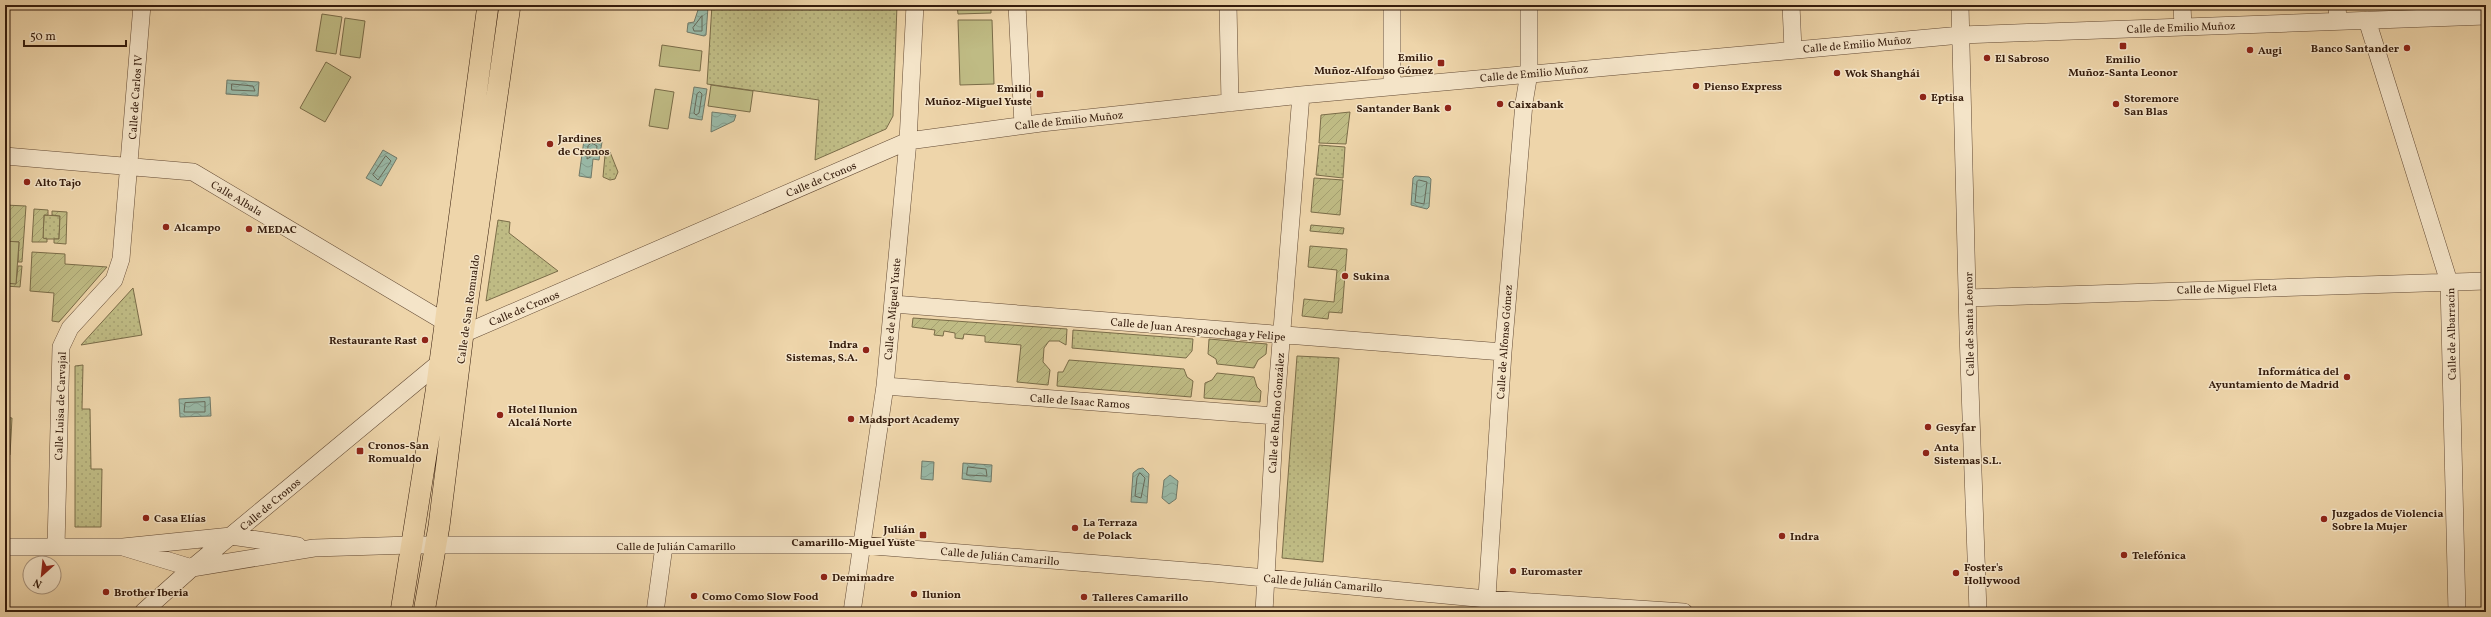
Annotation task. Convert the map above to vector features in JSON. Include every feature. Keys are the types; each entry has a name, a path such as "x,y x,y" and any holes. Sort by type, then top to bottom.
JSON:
{"main road":[{"name":"Calle de San Romualdo","path":"401,612 436,392 488,5"},
{"name":"Calle de San Romualdo","path":"424,612 436,546 463,334 510,5"}],"street":[{"name":"Calle de Carlos IV","path":"129,165 142,5"},
{"name":"Calle de Miguel Yuste","path":"852,612 885,386 908,141 915,5"},
{"path":"1017,5 1023,125"},
{"path":"1228,5 1230,103"},
{"path":"1392,5 1392,86"},
{"name":"Calle de Alfonso Gómez","path":"1487,606 1503,352 1524,103 1529,73 1529,5"},
{"path":"1791,5 1793,50"},
{"name":"Calle de Santa Leonor","path":"1960,5 1978,612"},
{"path":"2182,5 2184,27"},
{"name":"Calle de Emilio Muñoz","path":"908,141 1023,125 1301,95 1529,73 1962,35 2184,27 2338,13 2367,20 2481,12"},
{"name":"Calle de Albarracín","path":"2367,20 2449,282 2457,612"},
{"name":"Calle de Rufino González","path":"1264,612 1275,416 1301,95"},
{"name":"Calle de Cronos","path":"143,612 192,568 439,363 463,334 908,141"},
{"name":"Calle Albala","path":"5,156 129,165 193,172 446,322 463,334"},
{"name":"Calle Luisa de Carvajal","path":"56,547 61,347 70,328 114,280 121,259 129,165"},
{"name":"Calle de Miguel Fleta","path":"1968,298 2486,281"},
{"name":"Calle de Juan Arespacochaga y Felipe","path":"893,304 1281,336 1503,352"},
{"name":"Calle de Isaac Ramos","path":"885,386 1275,416"},
{"name":"Calle de Julián Camarillo","path":"5,547 123,547 231,536 314,548"},
{"name":"Calle de Julián Camarillo","path":"123,547 192,568 314,548 411,545 861,545 1266,578 1487,606 1684,612"},
{"path":"655,612 664,546"}],"shaded area":[{"path":"712,5 897,5 893,116 886,129 815,160 819,100 707,84"},
{"path":"957,5 991,5 991,13 958,14"},
{"path":"322,14 342,17 336,54 316,51"},
{"path":"345,18 365,21 360,58 340,55"},
{"path":"958,20 992,20 994,84 960,85"},
{"path":"662,45 702,51 700,71 659,66"},
{"path":"326,62 351,77 325,122 300,108"},
{"path":"711,85 753,91 750,112 708,106"},
{"path":"655,89 674,92 668,129 649,126"},
{"path":"1350,112 1346,144 1319,143 1321,115"},
{"path":"1319,145 1345,147 1343,178 1316,175"},
{"path":"610,152 618,172 615,179 610,180 603,177 605,155"},
{"path":"1314,178 1343,180 1340,215 1311,212"},
{"path":"5,205 26,206 22,262 18,262 19,242 5,241"},
{"path":"34,209 48,210 48,215 44,215 43,238 47,239 47,242 32,242"},
{"path":"52,211 67,212 66,244 54,243 54,239 59,239 60,216 52,215"},
{"path":"44,215 60,216 59,239 43,239"},
{"path":"498,220 510,222 509,233 558,271 486,301"},
{"path":"1311,225 1344,228 1343,234 1310,231"},
{"path":"5,241 19,242 16,284 5,283"},
{"path":"1310,246 1347,249 1342,313 1329,312 1328,319 1302,316 1304,299 1334,302 1337,270 1308,267"},
{"path":"32,252 65,254 65,264 107,267 59,322 52,321 54,293 30,291"},
{"path":"18,266 22,266 20,287 5,286 5,283 16,283"},
{"path":"133,288 142,335 81,345"},
{"path":"913,318 1067,329 1066,345 1059,341 1049,341 1044,348 1043,362 1050,370 1048,385 1017,382 1021,345 985,342 985,336 964,334 963,339 955,338 955,333 944,331 943,336 934,335 935,330 912,327"},
{"path":"1073,330 1193,339 1192,351 1186,358 1072,348"},
{"path":"1209,339 1267,344 1266,354 1258,360 1254,368 1217,364 1216,359 1208,354"},
{"path":"1297,356 1339,358 1323,562 1282,558"},
{"path":"1069,360 1184,369 1187,377 1193,381 1191,397 1057,386 1058,372 1063,372"},
{"path":"83,365 82,409 90,409 91,469 102,469 101,527 75,527 75,366"},
{"path":"1217,373 1254,377 1257,387 1261,391 1260,402 1204,398 1205,383 1212,380"},
{"path":"5,417 12,418 10,455 5,454"},
{"path":"5,471 9,471 9,493 5,493"}],"water":[{"path":"699,7 708,7 706,35 704,36 687,32 688,23 694,22"},
{"path":"227,80 259,82 258,96 226,94"},
{"path":"694,87 707,89 702,120 689,118"},
{"path":"712,112 736,115 734,121 711,132"},
{"path":"593,139 602,142 599,160 593,159 591,178 579,176 584,140"},
{"path":"383,150 397,158 381,186 366,178"},
{"path":"1415,176 1429,177 1431,179 1429,207 1427,209 1411,205 1413,178"},
{"path":"210,397 211,416 180,417 179,399"},
{"path":"922,461 934,462 933,480 921,479"},
{"path":"963,463 992,465 991,482 962,479"},
{"path":"1143,468 1149,474 1147,503 1131,502 1133,473 1138,469"},
{"path":"1170,475 1178,481 1176,499 1169,504 1162,498 1164,480"}],"place":[{"name":"Emilio Muñoz-Santa Leonor","path":"2123,46"},
{"name":"Banco Santander","path":"2407,48"},
{"name":"Augi","path":"2250,50"},
{"name":"El Sabroso","path":"1987,58"},
{"name":"Emilio Muñoz-Alfonso Gómez","path":"1441,63"},
{"name":"Wok Shanghái","path":"1837,73"},
{"name":"Pienso Express","path":"1696,86"},
{"name":"Emilio Muñoz-Miguel Yuste","path":"1040,94"},
{"name":"Eptisa","path":"1923,97"},
{"name":"Caixabank","path":"1500,104"},
{"name":"Storemore San Blas","path":"2116,104"},
{"name":"Santander Bank","path":"1448,108"},
{"name":"Jardines de Cronos","path":"550,144"},
{"name":"Alto Tajo","path":"27,182"},
{"name":"Alcampo","path":"166,227"},
{"name":"MEDAC","path":"249,229"},
{"name":"Sukina","path":"1345,276"},
{"name":"Restaurante Rast","path":"425,340"},
{"name":"Indra Sistemas, S.A.","path":"866,350"},
{"name":"Informática del Ayuntamiento de Madrid","path":"2347,377"},
{"name":"Hotel Ilunion Alcalá Norte","path":"500,415"},
{"name":"Madsport Academy","path":"851,419"},
{"name":"Gesyfar","path":"1928,427"},
{"name":"Cronos-San Romualdo","path":"360,451"},
{"name":"Anta Sistemas S.L.","path":"1926,453"},
{"name":"Casa Elías","path":"146,518"},
{"name":"Juzgados de Violencia Sobre la Mujer","path":"2324,519"},
{"name":"La Terraza de Polack","path":"1075,528"},
{"name":"Julián Camarillo-Miguel Yuste","path":"923,535"},
{"name":"Indra","path":"1782,536"},
{"name":"Telefónica","path":"2124,555"},
{"name":"Euromaster","path":"1513,571"},
{"name":"Foster's Hollywood","path":"1956,573"},
{"name":"Demimadre","path":"824,577"},
{"name":"Brother Iberia","path":"106,592"},
{"name":"Ilunion","path":"914,594"},
{"name":"Como Como Slow Food","path":"694,596"},
{"name":"Talleres Camarillo","path":"1084,597"}]}
